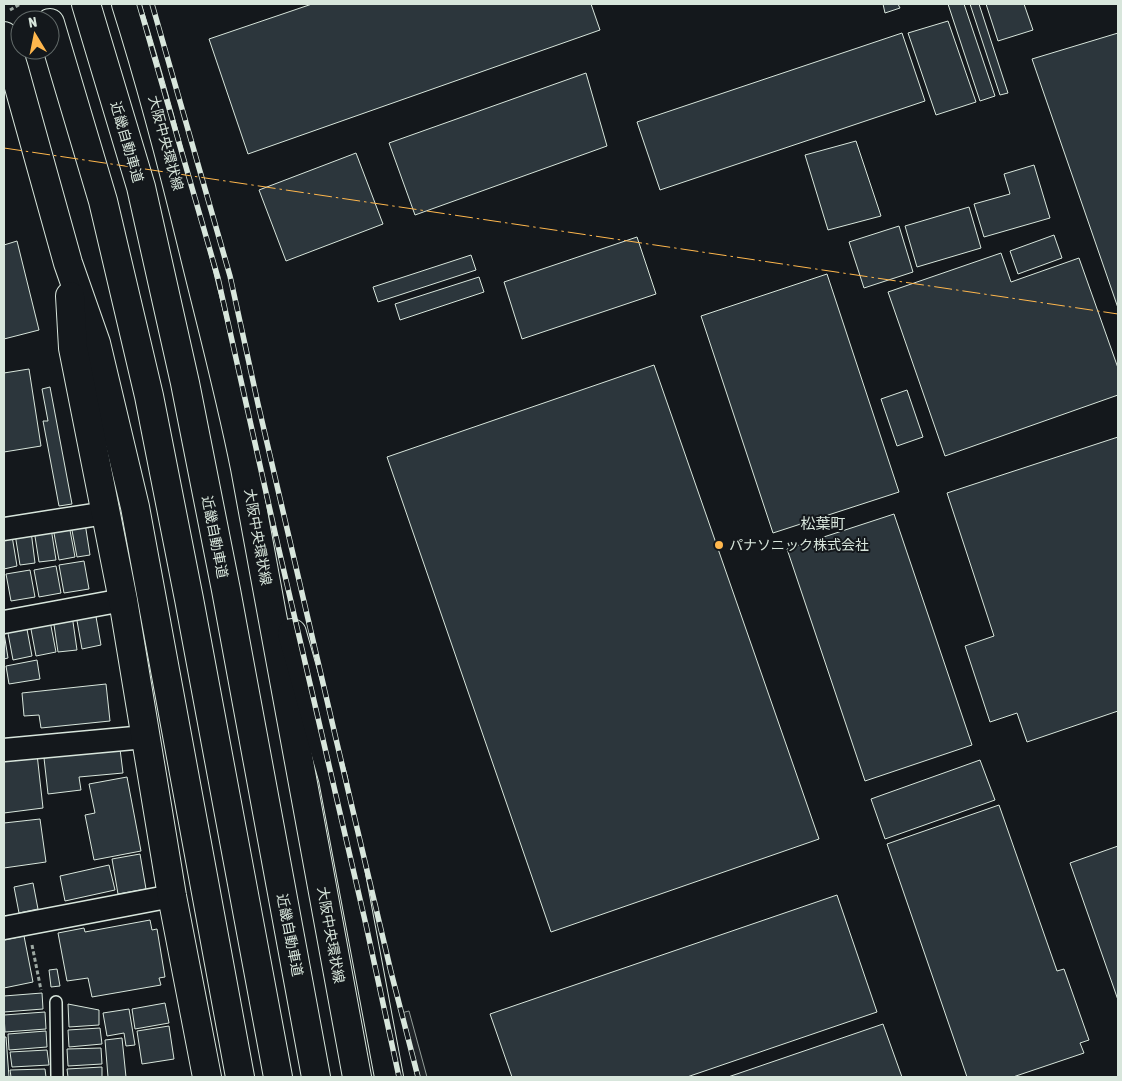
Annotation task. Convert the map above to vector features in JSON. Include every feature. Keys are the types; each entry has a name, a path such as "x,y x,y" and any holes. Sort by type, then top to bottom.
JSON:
{"main road":[{"name":"近畿自動車道","path":"86,4 141,187 183,374 226,590 316,1077"},
{"name":"大阪中央環状線","path":"126,4 168,148 233,408 246,468 357,1077"},
{"path":"4,36 68,263 96,343 135,507 238,1068"},
{"path":"60,58 103,201 149,396 189,599 278,1077"},
{"path":"68,263 73,348 123,600 172,896 207,1077"},
{"path":"246,468 333,779 388,1077"}],"street":[{"path":"4,529 106,513"},
{"path":"4,622 123,600"},
{"path":"4,750 145,737"},
{"path":"4,928 172,896"}],"lane":[{"path":"56,1002 57,1077"}],"path":[{"path":"28,923 41,990 56,1002"}],"shaded area":[{"path":"409,1011 427,1077 416,1077 401,1013"}],"building":[{"path":"312,4 591,4 600,30 248,154 209,39"},
{"path":"883,4 898,4 900,8 885,13"},
{"path":"948,4 964,4 995,96 980,101"},
{"path":"970,4 979,4 1008,93 1000,95"},
{"path":"986,4 1024,4 1033,30 998,41"},
{"path":"948,21 976,102 936,115 908,33"},
{"path":"902,33 925,101 660,190 637,122"},
{"path":"1118,33 1118,308 1032,59"},
{"path":"586,73 607,146 415,215 389,143"},
{"path":"856,141 881,216 828,230 805,155"},
{"path":"356,153 383,224 286,261 259,190"},
{"path":"1034,165 1050,218 984,237 974,204 1010,194 1004,174"},
{"path":"969,207 981,248 917,267 905,226"},
{"path":"899,226 913,272 864,288 849,242"},
{"path":"1054,235 1062,258 1018,274 1010,251"},
{"path":"637,237 656,294 522,339 504,282"},
{"path":"17,241 39,330 4,339 4,245"},
{"path":"1001,253 1011,282 1079,258 1118,368 1118,395 945,456 888,292"},
{"path":"471,255 476,270 378,302 373,287"},
{"path":"827,274 899,492 773,533 701,316"},
{"path":"479,277 484,292 400,320 395,304"},
{"path":"654,365 819,839 551,932 387,457"},
{"path":"29,369 41,446 4,452 4,373"},
{"path":"50,387 72,504 59,506 43,421 48,421 42,389"},
{"path":"907,390 923,437 897,446 881,399"},
{"path":"1118,437 1118,711 1027,742 1017,713 990,722 965,646 994,636 947,493"},
{"path":"894,514 972,745 865,781 787,549"},
{"path":"85,523 90,555 77,557 71,525"},
{"path":"69,525 75,557 59,560 53,528"},
{"path":"51,528 56,560 39,562 34,530"},
{"path":"31,531 35,563 20,565 15,534"},
{"path":"12,536 17,566 4,569 4,537"},
{"path":"84,561 89,589 64,593 59,565"},
{"path":"56,566 61,593 39,597 34,570"},
{"path":"30,570 35,597 11,601 6,574"},
{"path":"95,611 101,645 82,649 76,615"},
{"path":"72,615 77,650 58,652 53,618"},
{"path":"50,621 56,652 36,656 30,624"},
{"path":"26,624 32,656 13,660 7,628"},
{"path":"4,633 8,658 4,659"},
{"path":"37,660 40,679 9,684 6,666"},
{"path":"106,684 110,721 41,728 39,715 24,716 22,693"},
{"path":"120,749 123,773 79,777 81,790 48,794 44,758"},
{"path":"37,754 43,808 4,813 4,758"},
{"path":"980,760 995,800 885,839 871,799"},
{"path":"127,777 141,851 94,860 85,815 95,813 89,784"},
{"path":"999,805 1057,971 1064,969 1089,1040 1080,1043 1084,1053 1013,1077 967,1077 887,844"},
{"path":"40,819 46,862 4,868 4,823"},
{"path":"1118,846 1118,1000 1070,863"},
{"path":"140,854 146,889 118,894 112,859"},
{"path":"109,865 115,890 65,901 60,876"},
{"path":"33,883 38,909 19,913 14,887"},
{"path":"837,895 877,1012 687,1077 512,1077 490,1014"},
{"path":"150,920 152,930 157,929 165,977 159,978 161,985 92,997 88,978 67,981 58,933 84,928 85,932"},
{"path":"24,936 33,982 4,988 4,940"},
{"path":"57,969 60,986 51,987 49,970"},
{"path":"42,993 43,1009 4,1012 4,996"},
{"path":"165,1003 169,1023 135,1029 132,1009"},
{"path":"68,1004 99,1010 99,1025 69,1027"},
{"path":"129,1009 135,1045 126,1046 124,1033 107,1036 103,1013"},
{"path":"45,1012 46,1029 5,1032 4,1015"},
{"path":"883,1024 902,1077 728,1077"},
{"path":"169,1026 174,1059 142,1064 137,1031"},
{"path":"100,1028 102,1044 69,1047 68,1030"},
{"path":"46,1031 47,1047 9,1050 8,1034"},
{"path":"4,1037 6,1037 9,1077 4,1077"},
{"path":"122,1038 126,1077 108,1077 105,1040"},
{"path":"101,1048 102,1064 68,1066 67,1049"},
{"path":"47,1050 49,1065 12,1067 10,1052"},
{"path":"102,1067 102,1077 68,1077 67,1069"},
{"path":"45,1069 46,1077 11,1077 10,1070"}],"railway":[{"path":"139,4 218,278 399,1077"},
{"path":"152,4 230,276 336,739 418,1077"}],"power":[{"path":"4,148 1118,314"}],"place":[{"name":"パナソニック株式会社","path":"719,545"}],"district":[{"name":"松葉町","path":"823,524"}]}
